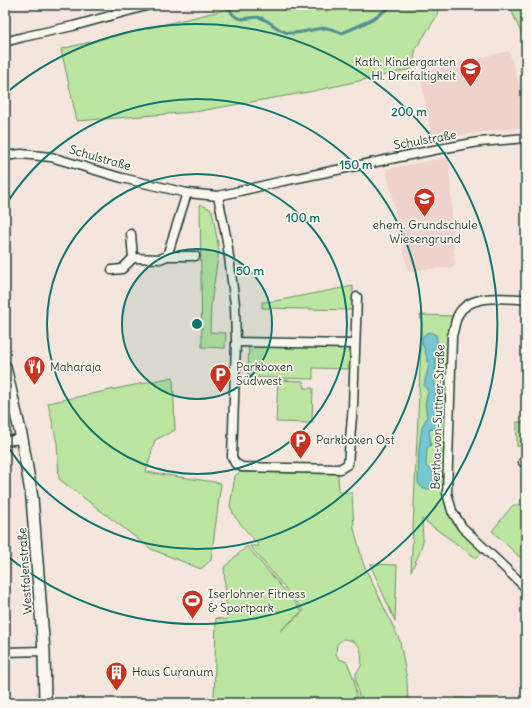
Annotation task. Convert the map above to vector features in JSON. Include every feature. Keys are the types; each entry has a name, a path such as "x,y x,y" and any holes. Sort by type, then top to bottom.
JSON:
{"main road":[{"name":"Westfalenstraße","path":"5,368 22,439 32,498 44,651 45,703"}],"street":[{"path":"5,42 73,26 125,8 150,5"},
{"name":"Schulstraße","path":"5,156 21,154 52,157 122,178 187,193 218,196 434,150 479,142 526,138"},
{"path":"167,256 187,193"},
{"path":"218,196 227,241 235,305 236,342 232,457 235,464 242,467 332,469 340,469 348,464 350,452 357,296"},
{"path":"131,234 133,258"},
{"path":"112,270 122,269 133,258 160,259 167,256 195,256"},
{"name":"Bertha-von-Suttner-Straße","path":"526,299 487,299 469,303 457,316 452,336 447,493 452,511 462,527 526,588"},
{"path":"236,342 355,344"},
{"path":"5,441 22,439"},
{"path":"5,652 44,651"}],"shaded area":[{"name":"Kath. Kindergarten Hl. Dreifaltigkeit","path":"509,51 526,106 526,127 468,134 433,141 419,72"},
{"name":"ehem. Grundschule Wiesengrund","path":"449,157 455,267 408,271 386,169"}],"green space":[{"path":"245,5 441,5 438,7 437,16 416,48 412,69 314,91 194,112 77,121 61,49"},
{"path":"509,5 526,5 526,36 523,37"},
{"path":"200,204 212,210 219,250 211,304 210,332 226,333 225,348 202,347"},
{"path":"353,286 353,310 262,308 262,302 275,301"},
{"path":"420,315 454,316 451,488 454,516 483,552 476,558 422,519 423,541 420,552 411,571 422,326"},
{"path":"249,341 351,345 352,365 349,365 349,369 313,368 313,379 248,377"},
{"path":"173,377 175,430 155,440 146,472 221,483 211,560 201,569 151,549 59,479 57,443 48,403"},
{"path":"278,380 303,381 305,388 313,388 312,423 276,422"},
{"path":"517,422 526,422 526,446 517,446"},
{"path":"240,472 338,474 339,492 352,493 354,528 363,563 400,641 407,680 408,703 360,703 356,673 361,666 361,651 357,644 343,639 337,644 336,654 339,659 347,662 354,679 357,703 214,703 216,618 227,620 224,567 247,546 302,611 280,631 304,611 250,546 259,546 235,517 230,506 235,476"},
{"path":"513,505 526,505 526,563 492,531"},
{"path":"370,564 397,565 395,621"},
{"path":"456,698 497,700 503,703 456,703"}],"water":[{"path":"430,332 436,335 437,338 437,344 434,348 434,356 436,363 435,382 438,423 434,429 429,430 431,445 427,448 426,466 434,472 434,481 430,489 423,489 418,483 419,448 422,427 427,417 425,404 428,392 424,385 429,365 422,338 426,333"}],"waterway":[{"path":"228,5 231,12 236,17 242,19 258,17 282,31 294,33 324,28 342,33 368,21 392,5"}],"place":[{"name":"Kath. Kindergarten Hl. Dreifaltigkeit","path":"471,88"},
{"name":"ehem. Grundschule Wiesengrund","path":"425,218"},
{"name":"Maharaja","path":"35,386"},
{"name":"Parkboxen Südwest","path":"221,394"},
{"name":"Parkboxen Ost","path":"301,460"},
{"name":"Iserlohner Fitness & Sportpark","path":"192,620"},
{"name":"Haus Curanum","path":"117,692"}]}
